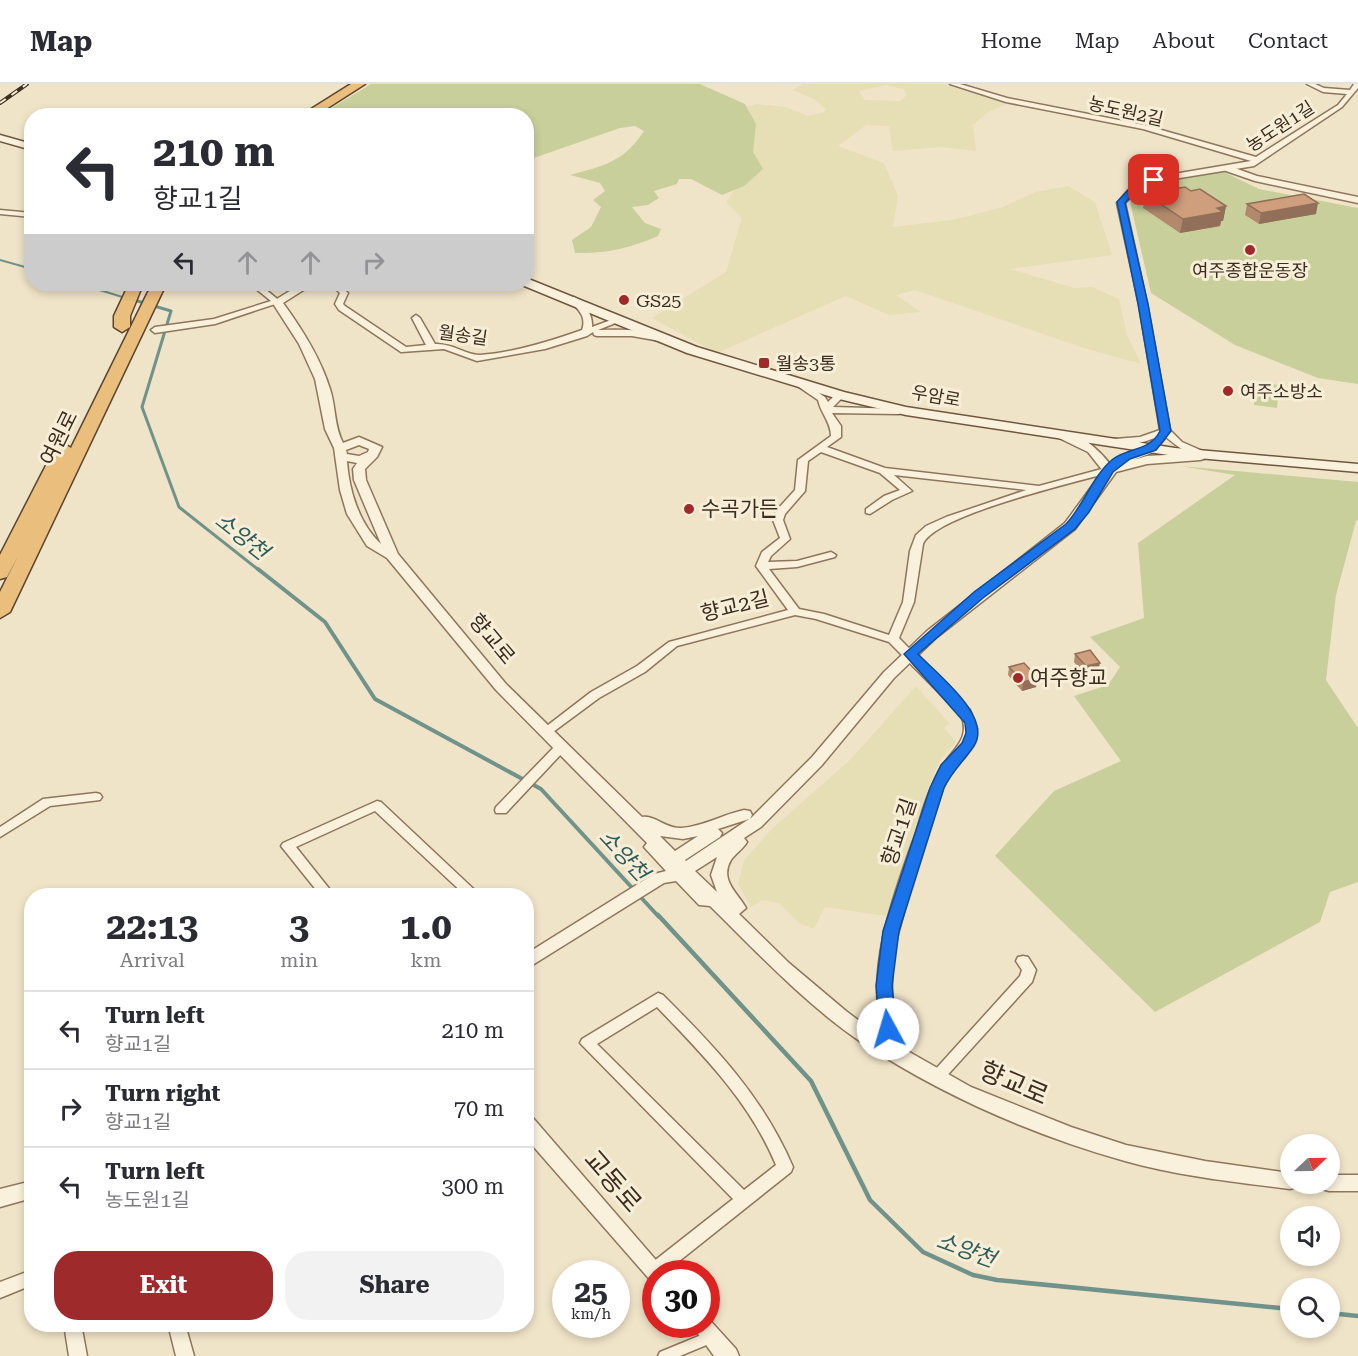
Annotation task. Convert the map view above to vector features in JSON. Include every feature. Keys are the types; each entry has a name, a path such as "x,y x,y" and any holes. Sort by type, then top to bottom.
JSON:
{"highway":[{"path":"310,108 345,84"},
{"path":"312,108 359,84"},
{"name":"여원로","path":"0,573 149,291"},
{"path":"129,328 147,322 151,291"},
{"name":"여원로","path":"0,612 129,328"}],"main road":[{"path":"0,138 24,145"},
{"name":"우암로","path":"534,285 661,338 799,383 906,411 1204,455 1358,468"}],"street":[{"name":"농도원2길","path":"953,84 1006,100 1144,127 1257,160"},
{"path":"1310,84 1323,90 1352,92"},
{"name":"농도원1길","path":"1165,431 1143,304 1121,202 1134,189 1154,180 1229,169 1257,160 1340,106 1358,84"},
{"path":"1229,169 1255,178 1358,200"},
{"path":"0,212 24,214"},
{"path":"263,291 277,302"},
{"path":"155,330 206,323 277,302 296,291"},
{"name":"월송길","path":"342,291 344,293 339,304 342,308 404,350 431,346 451,348 477,358 525,351 584,334 619,320"},
{"path":"574,300 589,318 589,326 584,334"},
{"name":"향교로","path":"277,302 297,331 316,368 325,392 333,437 341,452 343,480 362,529 373,545 392,555"},
{"path":"416,318 431,346"},
{"path":"584,334 615,332 661,338"},
{"path":"799,383 822,399 825,410"},
{"path":"825,410 840,395"},
{"path":"825,410 906,411"},
{"name":"향교2길","path":"545,732 595,694 641,669 673,644 795,612 761,566 766,554 785,539 786,535 778,520 780,513 800,491 803,460 836,437 838,432 825,410"},
{"path":"333,429 342,435 359,441 376,447 368,458 353,460 341,452 359,441"},
{"path":"1112,442 1141,440 1165,431"},
{"path":"534,958 775,801 817,761 866,700 911,654 970,602 1070,526 1083,512 1109,470 1126,456 1152,448 1165,431"},
{"path":"1165,431 1179,444 1204,455"},
{"path":"1062,435 1092,449 1109,470"},
{"path":"820,448 883,471 1042,489"},
{"path":"795,612 807,613 875,636 893,639 903,620 910,598 918,544 923,532 946,520 1109,470 1147,460 1204,455"},
{"name":"향교로","path":"368,458 359,469 360,480 392,555 501,687 616,801 623,814 669,871 742,936 760,943 783,968 831,1010 868,1037 900,1053 964,1092 1066,1134 1116,1149 1205,1169 1280,1180"},
{"path":"870,511 888,498 907,492 883,471"},
{"path":"761,566 797,564 831,555"},
{"name":"향교1길","path":"893,639 911,654 966,713 972,723 972,733 968,744 946,769 937,788 891,931 884,986 888,1029 900,1053"},
{"path":"503,808 560,748"},
{"path":"0,833 47,802 96,797"},
{"path":"616,801 653,827 688,835 728,818 750,819"},
{"path":"322,888 288,846 377,805 466,888"},
{"path":"750,819 754,830 724,857 718,871 719,884 755,927 760,943"},
{"path":"938,1076 1027,978 1029,970 1023,961"},
{"path":"672,1260 785,1167 776,1142 717,1059 658,999 587,1043 744,1200"},
{"name":"교동로","path":"534,1133 646,1260"},
{"path":"1340,1183 1358,1183"},
{"path":"0,1198 24,1191"},
{"path":"0,1290 24,1280"},
{"path":"74,1332 78,1356"},
{"path":"178,1332 184,1356"},
{"path":"665,1356 695,1338"},
{"path":"712,1338 728,1356"}],"shaded area":[{"path":"803,84 943,84 1006,104 987,113 973,125 976,151 941,147 893,151 889,126 866,125 838,146 884,163 898,196 893,227 953,220 1003,207 1035,192 1068,186 1095,202 1112,255 1010,269 1074,288 1092,287 1119,299 1127,335 1141,364 1084,348 915,290 896,295 921,312 889,315 846,296 717,353 652,318 726,272 742,218 726,202 749,170 727,113 757,104 785,107 808,116 824,112 826,109 814,99 793,90","holes":["886,85 903,89 907,95 900,101 865,100 859,91"]},
{"path":"916,686 949,723 944,728 956,742 939,762 928,789 886,916 825,907 814,929 799,923 779,903 762,900 751,907 738,884 744,860 773,828 851,759"}],"green space":[{"path":"371,84 700,84 745,104 756,124 753,152 763,169 744,186 722,195 691,179 679,179 677,184 654,191 659,198 648,205 632,207 645,223 661,229 658,236 618,249 575,253 572,240 591,227 601,207 593,200 605,191 600,183 570,175 612,161 629,150 644,131 635,126 620,128 534,158 534,108 332,108"},
{"name":"여주종합운동장","path":"1224,172 1259,189 1358,208 1358,384 1318,378 1235,345 1151,293 1130,202 1139,193 1161,182"},
{"path":"1255,382 1279,385 1277,408 1254,405"},
{"path":"1180,466 1358,482 1358,520 1336,595 1326,680 1358,728 1358,882 1330,892 1320,922 1155,1012 995,856 1054,791 1121,761 1074,696 1108,685 1120,667 1090,637 1144,618 1138,543 1235,475"}],"building":[{"path":"1185,187 1191,191 1200,189 1226,206 1217,208 1223,212 1183,219 1146,194"},
{"path":"1304,194 1318,203 1261,213 1247,204"},
{"path":"1090,650 1100,663 1086,666 1075,654"},
{"path":"1024,663 1038,678 1023,682 1009,667"}],"waterway":[{"name":"소양천","path":"0,260 24,267"},
{"name":"소양천","path":"103,291 129,299"},
{"name":"소양천","path":"124,297 171,311 142,407 179,507 260,571"},
{"name":"소양천","path":"258,569 325,622 375,699 541,789 659,917"},
{"name":"소양천","path":"658,915 811,1081 870,1200 923,1252 973,1275 997,1280 1280,1308"},
{"name":"소양천","path":"1340,1314 1358,1316"}],"railway":[{"path":"0,103 27,84"}],"place":[{"name":"여주종합운동장","path":"1250,250"},
{"name":"GS25","path":"624,300"},
{"name":"월송3통","path":"764,363"},
{"name":"여주소방소","path":"1228,391"},
{"name":"수곡가든","path":"689,509"},
{"name":"여주향교","path":"1018,678"}],"route":[{"path":"888,1029 884,986 891,931 937,788 946,769 968,744 972,733 972,723 966,713 911,654 978,595 1035,555 1070,526 1083,512 1109,470 1116,463 1126,456 1152,448 1161,440 1165,431 1143,304 1121,202 1134,189 1154,180"}]}
